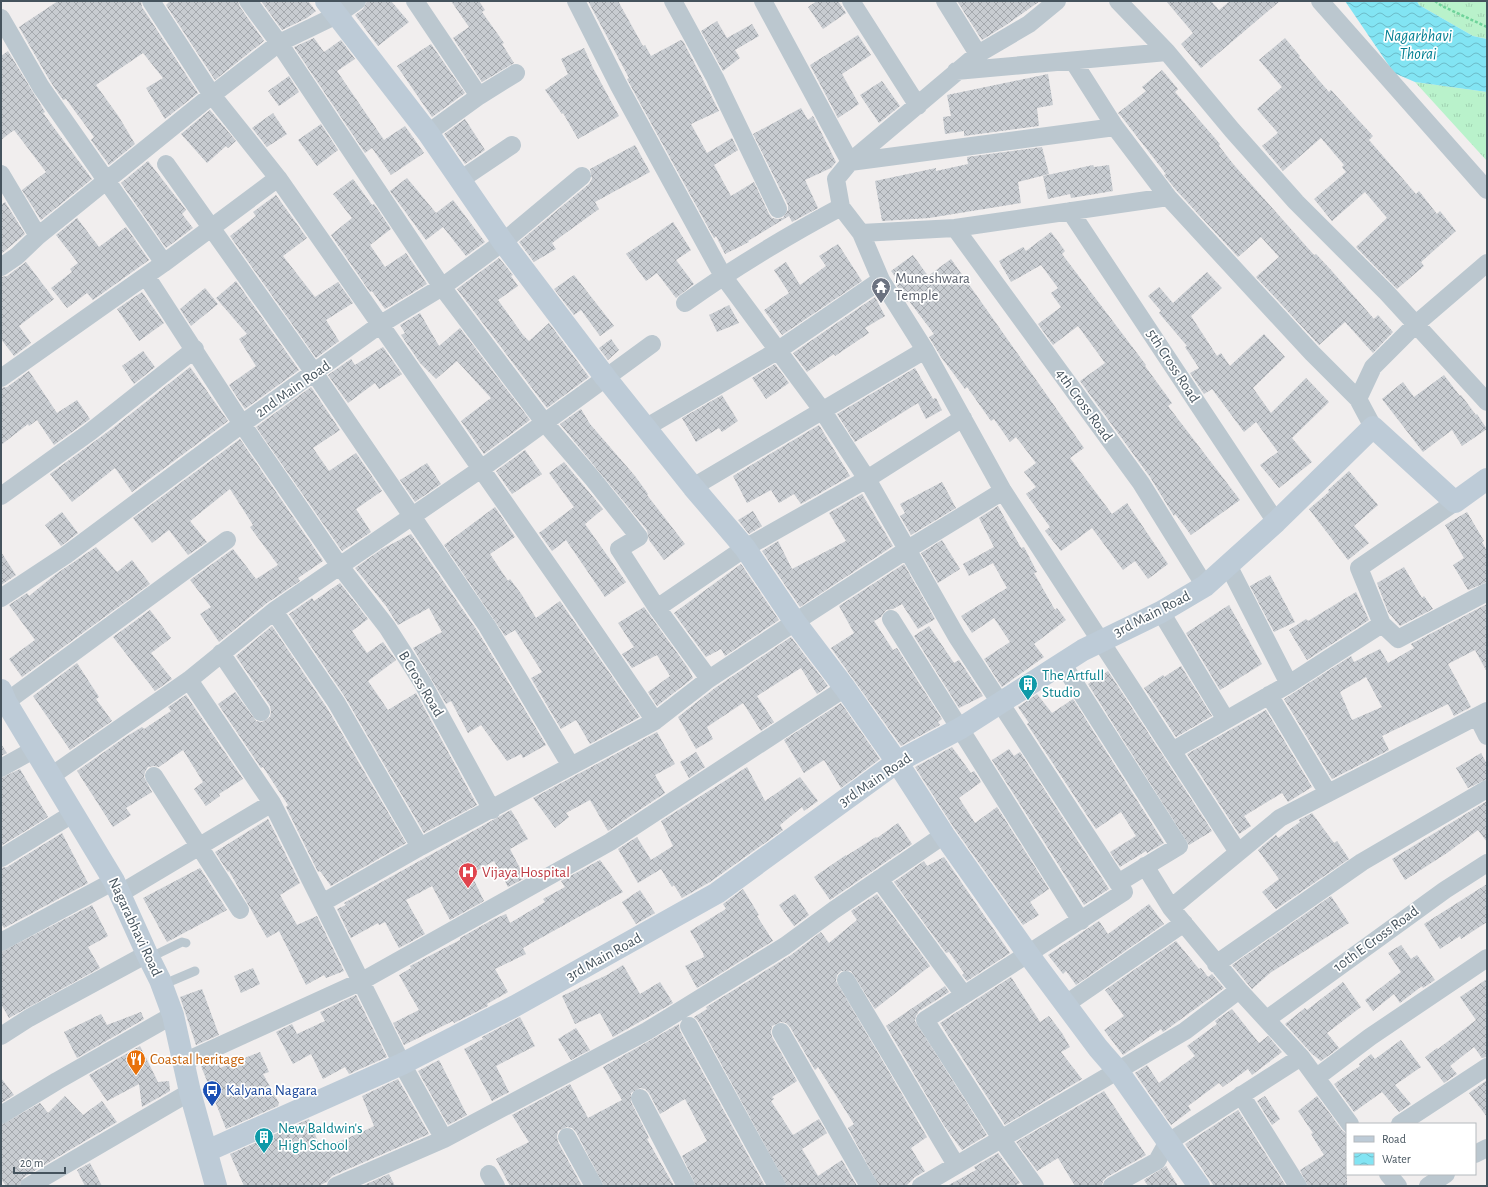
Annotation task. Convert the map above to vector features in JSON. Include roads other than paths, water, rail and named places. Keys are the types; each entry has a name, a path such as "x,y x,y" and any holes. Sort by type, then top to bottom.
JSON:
{"street":[{"path":"151,1 212,95 278,178 569,594 655,721"},
{"path":"248,1 279,43 442,287 544,422 593,479 638,537 619,549 657,608 709,679"},
{"path":"1,267 17,256 38,236 212,95 279,43 332,8 357,1"},
{"path":"415,1 479,96"},
{"path":"576,1 619,86 723,276 822,410 867,479 908,548 957,637 1124,892 925,1020 1002,1140 1035,1186"},
{"path":"673,1 715,78 778,209"},
{"path":"763,1 850,162"},
{"path":"851,1 918,106"},
{"path":"945,1 978,54"},
{"path":"1057,1 1029,24 978,54 956,71 918,106 850,162 836,179 841,207 861,234 881,280 925,350 1004,491 1238,852"},
{"path":"1118,1 1167,52 1232,130 1296,202 1416,324 1487,402"},
{"path":"1320,1 1487,190"},
{"path":"332,8 428,133 503,242 606,378 693,487 745,548 795,622 845,688 897,762 944,835 1028,954 1118,1071 1167,1143 1199,1186"},
{"path":"1,18 41,87 164,263"},
{"path":"956,71 1167,52"},
{"path":"1073,61 1115,127 1168,197 1312,353 1358,399 1372,427 1455,502"},
{"path":"428,133 479,96 516,73"},
{"path":"850,162 1115,127"},
{"path":"460,180 512,145"},
{"path":"166,164 315,374 487,626 571,766"},
{"path":"1,174 38,236"},
{"name":"2nd Main Road","path":"1,598 66,555 242,424 315,374 381,324 442,287 503,242 582,176"},
{"path":"1,378 146,276 278,178"},
{"path":"861,234 955,228 1070,210 1168,197"},
{"path":"685,303 723,276 789,235 841,207"},
{"name":"5th Cross Road","path":"1070,210 1276,522"},
{"name":"4th Cross Road","path":"955,228 1141,484 1205,586"},
{"path":"1358,399 1373,367 1416,324 1487,263"},
{"name":"B Cross Road","path":"146,276 195,349 242,424 339,566 387,627 422,682 492,810"},
{"path":"645,428 777,351 881,280"},
{"path":"51,776 189,680 274,611 481,469 652,344"},
{"path":"1,496 90,432 195,349"},
{"path":"693,487 925,350"},
{"path":"657,608 745,548 867,479 963,418"},
{"name":"3rd Main Road","path":"207,1151 402,1064 515,1006 717,893 897,762 961,728 1062,663 1101,640 1161,612 1205,586 1276,522 1372,427"},
{"path":"1487,479 1359,568 1382,624 1398,639 1487,592"},
{"path":"322,903 420,846 492,810 655,721 709,679 795,622 908,548 1004,491"},
{"path":"4,696 227,540"},
{"path":"1228,566 1289,684"},
{"path":"274,611 336,702 420,846"},
{"path":"1161,612 1226,720"},
{"path":"891,619 961,728 1081,921"},
{"path":"1172,752 1289,684 1382,624"},
{"path":"222,653 261,712"},
{"path":"1062,663 1179,846 1118,883"},
{"path":"189,680 272,803 362,981 402,1064 444,1139"},
{"path":"184,1062 362,981 610,842 845,688"},
{"path":"1270,695 1328,793"},
{"name":"Nagarabhavi Road","path":"4,696 117,887 162,985 173,1015 190,1092 216,1186"},
{"path":"1171,908 1280,818 1482,714 1487,736"},
{"path":"1,768 35,749"},
{"path":"154,776 240,910"},
{"path":"1216,964 1362,862 1487,789"},
{"path":"1,942 200,847 272,803"},
{"path":"1,858 74,813"},
{"path":"336,1186 444,1139 647,1031 785,946 944,835"},
{"name":"10th E Cross Road","path":"1267,1019 1445,890 1487,863"},
{"path":"1145,866 1171,908 1216,964 1301,1057 1349,1123"},
{"path":"879,879 964,995"},
{"path":"1066,1004 1184,924"},
{"path":"1,1036 29,1018 148,956"},
{"path":"1317,1077 1376,1032 1487,958"},
{"path":"846,980 956,1166"},
{"path":"921,1186 1002,1140 1185,1031 1239,990"},
{"path":"1,1115 57,1081 173,1015"},
{"path":"689,1026 777,1186"},
{"path":"781,1032 869,1186"},
{"path":"1112,1186 1157,1162 1167,1143 1301,1057"},
{"path":"1402,1123 1487,1066"},
{"path":"29,1186 190,1092"},
{"path":"1241,1095 1298,1186"},
{"path":"640,1098 686,1186"},
{"path":"567,1138 594,1186"},
{"path":"1476,1154 1487,1148"},
{"path":"1389,1175 1398,1186"},
{"path":"1428,1186 1444,1175"}],"lane":[{"path":"148,956 182,942 186,944"},
{"path":"162,985 195,971"}],"water":[{"name":"Nagarbhavi Thorai","path":"1345,1 1417,1 1419,5 1473,36 1487,39 1487,92 1415,82 1394,73"}],"place":[{"name":"Muneshwara Temple","path":"881,304"},
{"name":"The Artfull Studio","path":"1028,701"},
{"name":"Vijaya Hospital","path":"468,889"},
{"name":"Coastal heritage","path":"136,1076"},
{"name":"Kalyana Nagara","path":"212,1107"},
{"name":"New Baldwin's High School","path":"264,1154"}]}
